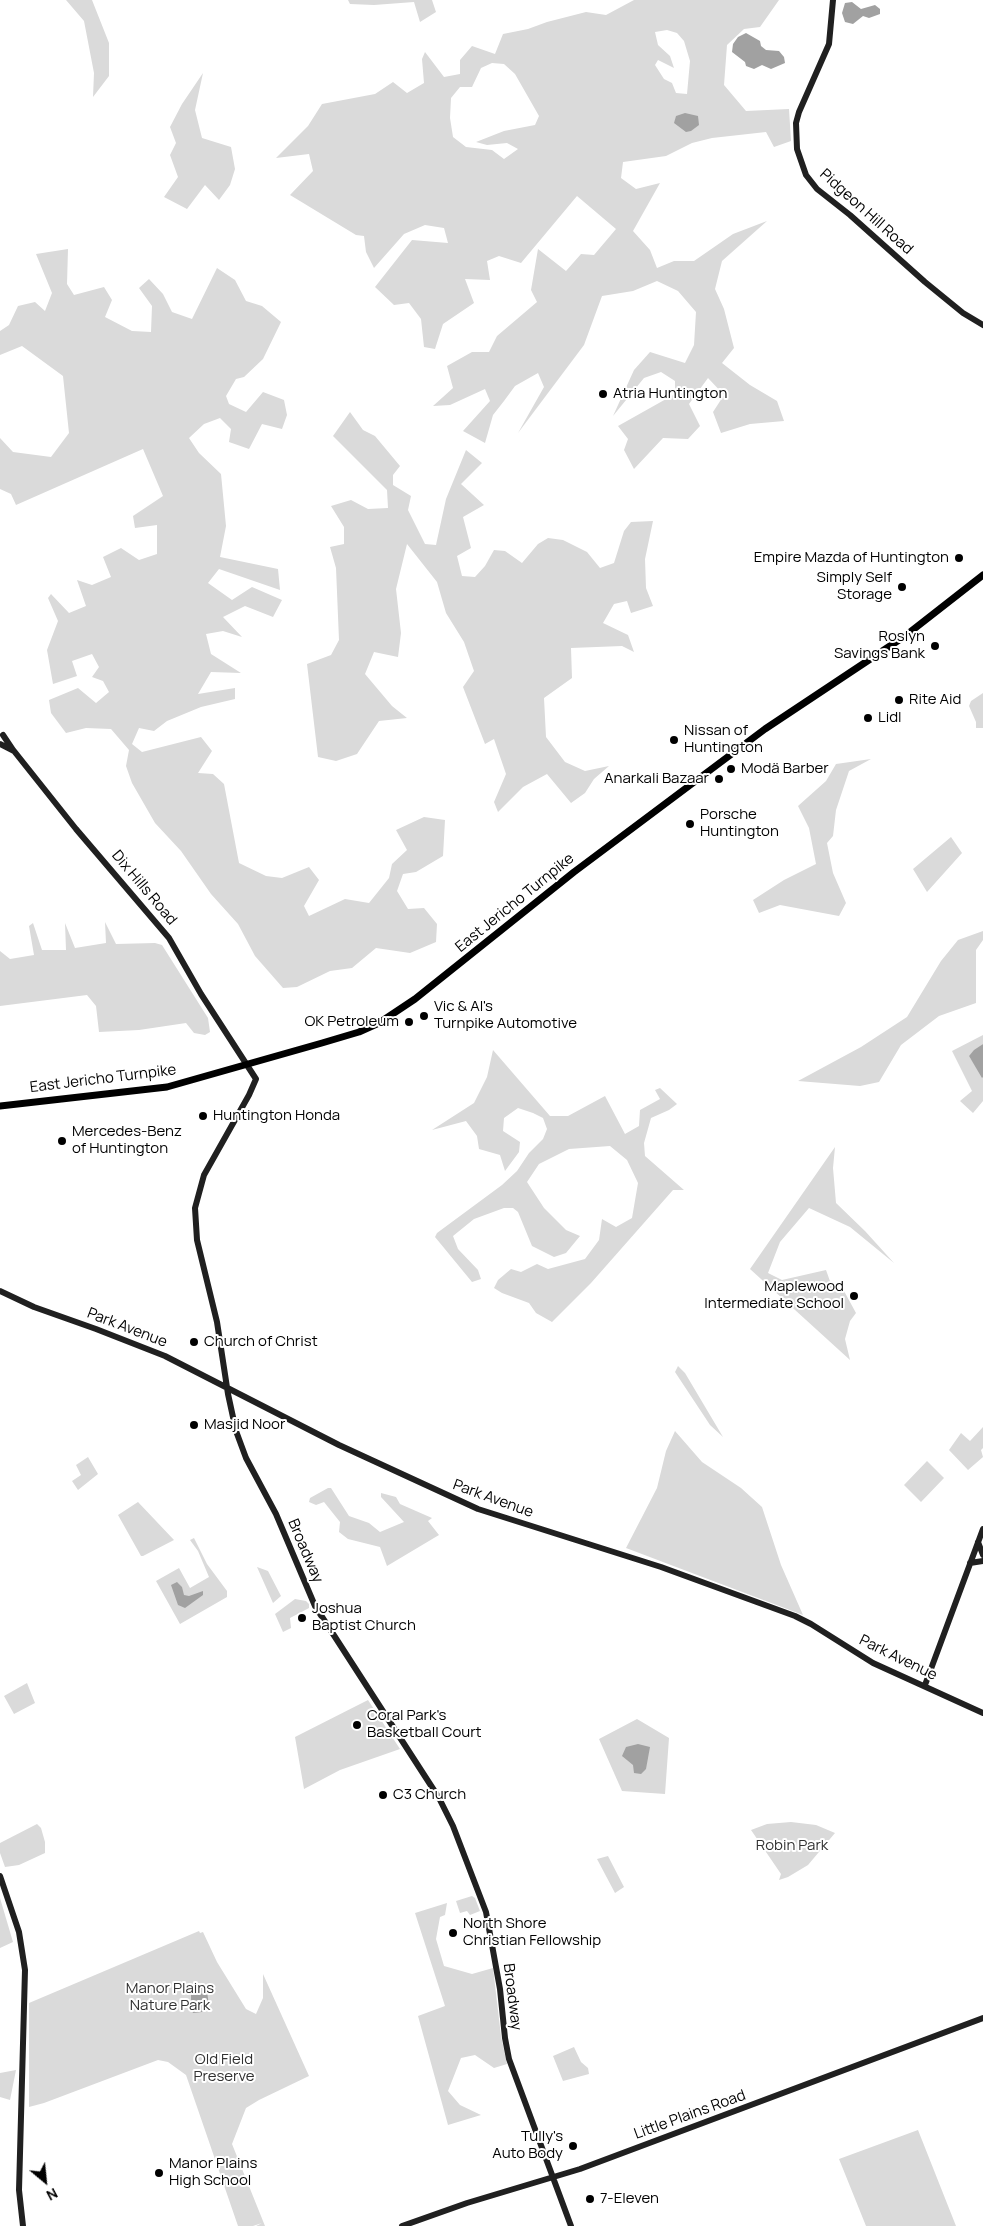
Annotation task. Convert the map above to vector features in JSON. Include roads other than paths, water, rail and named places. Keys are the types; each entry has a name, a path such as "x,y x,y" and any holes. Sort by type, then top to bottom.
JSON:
{"main road":[{"name":"Pidgeon Hill Road","path":"833,0 829,44 796,123 797,149 803,169 817,189 850,215 925,282 963,313 983,325"},
{"name":"East Jericho Turnpike","path":"0,1106 162,1088 359,1032 396,1013 574,872 751,738 905,636 983,575"},
{"path":"3,734 14,751"},
{"name":"Dix Hills Road","path":"0,744 14,751 76,829 169,938 201,994 242,1059 248,1065"},
{"name":"Broadway","path":"248,1065 256,1079 204,1175 195,1208 197,1240 217,1322 232,1417 243,1451 274,1510 315,1606 439,1798 453,1826 486,1912 500,1989 509,2059 571,2226"},
{"name":"Park Avenue","path":"0,1292 34,1307 165,1356 339,1445 478,1510 653,1564 795,1616 874,1663 925,1685 983,1714"},
{"path":"925,1685 983,1529"},
{"path":"979,1539 978,1545 983,1554"},
{"path":"970,1564 983,1560"},
{"path":"0,1876 19,1932 24,1964 25,2004 19,2190 23,2226"},
{"name":"Little Plains Road","path":"402,2226 468,2203 553,2178 732,2113 983,2018"}],"place":[{"name":"Atria Huntington","path":"603,394"},
{"name":"Empire Mazda of Huntington","path":"959,558"},
{"name":"Simply Self Storage","path":"902,587"},
{"name":"Roslyn Savings Bank","path":"935,646"},
{"name":"Rite Aid","path":"899,700"},
{"name":"Lidl","path":"868,718"},
{"name":"Nissan of Huntington","path":"674,740"},
{"name":"Modä Barber","path":"731,769"},
{"name":"Anarkali Bazaar","path":"719,779"},
{"name":"Porsche Huntington","path":"690,824"},
{"name":"Vic & Al's Turnpike Automotive","path":"424,1016"},
{"name":"OK Petroleum","path":"409,1022"},
{"name":"Huntington Honda","path":"203,1116"},
{"name":"Mercedes-Benz of Huntington","path":"62,1141"},
{"name":"Maplewood Intermediate School","path":"854,1296"},
{"name":"Church of Christ","path":"194,1342"},
{"name":"Masjid Noor","path":"194,1425"},
{"name":"Joshua Baptist Church","path":"302,1618"},
{"name":"Coral Park's Basketball Court","path":"357,1725"},
{"name":"C3 Church","path":"383,1795"},
{"name":"North Shore Christian Fellowship","path":"453,1933"},
{"name":"Tully's Auto Body","path":"573,2146"},
{"name":"Manor Plains High School","path":"159,2173"},
{"name":"7-Eleven","path":"590,2199"}],"park label":[{"name":"Robin Park","path":"792,1846"},
{"name":"Manor Plains Nature Park","path":"170,1998"},
{"name":"Old Field Preserve","path":"224,2068"}]}
